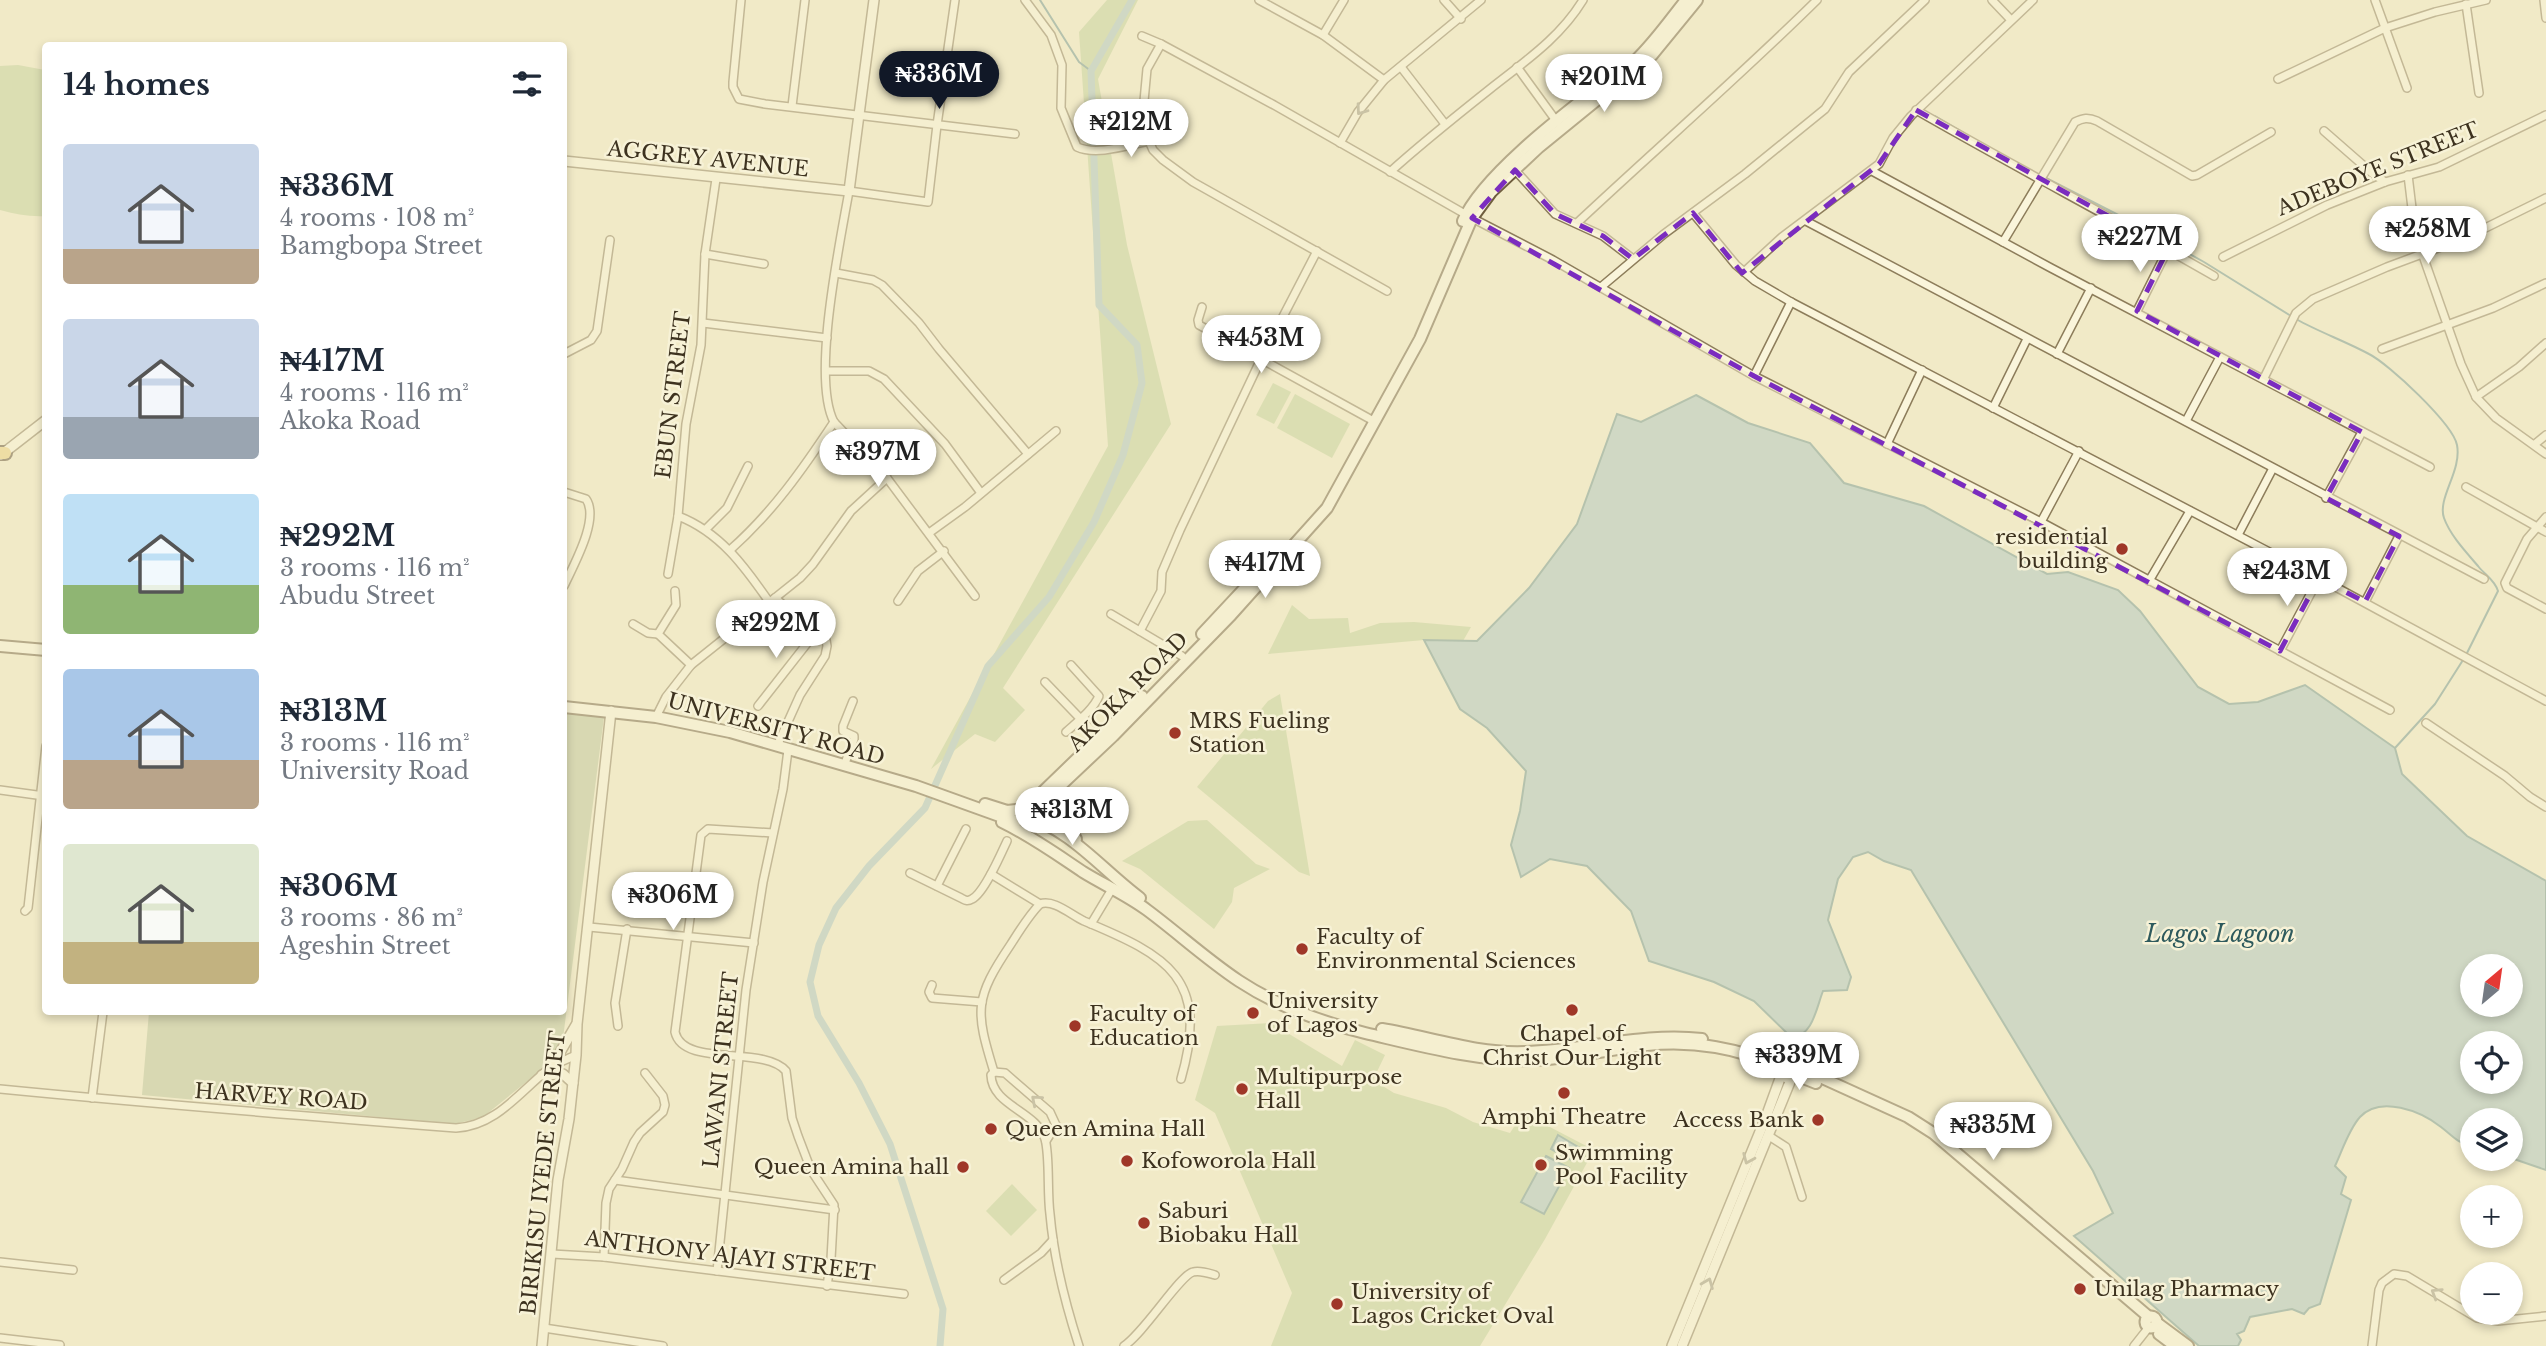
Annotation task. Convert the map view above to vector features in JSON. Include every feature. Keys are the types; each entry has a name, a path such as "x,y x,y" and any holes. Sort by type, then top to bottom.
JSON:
{"main road":[{"path":"1007,811 1023,810 1099,738 1182,656 1324,506 1424,314 1479,201 1518,155 1632,64 1686,0"},
{"path":"1479,201 1549,139 1637,70 1697,0"},
{"name":"AKOKA ROAD","path":"1028,817 1231,615 1324,506 1420,339 1469,217"},
{"path":"0,646 42,650"},
{"name":"UNIVERSITY ROAD","path":"567,707 656,717 730,732 934,792"},
{"path":"934,792 1028,817 1082,846"},
{"path":"934,792 971,807 1045,845 1145,909 1224,970 1260,993 1304,1014 1366,1033 1495,1059 1552,1059 1672,1044 1711,1046 1745,1054 1790,1070"},
{"path":"1049,798 1053,808 1082,846 1122,884 1245,977 1275,995 1347,1021 1485,1050 1549,1051 1675,1036 1726,1042 1882,1112 1929,1139 2175,1346"},
{"path":"1031,803 1028,817 1032,831 1045,845"},
{"path":"971,807 1017,821 1028,817"},
{"path":"1082,870 1082,859 1087,856 1096,859"},
{"path":"2151,1324 2189,1346"}],"street":[{"path":"741,0 733,87 739,99 1015,134"},
{"path":"792,106 805,0"},
{"path":"874,0 827,338 828,411 834,422 887,478 975,596"},
{"path":"849,191 928,202 955,0"},
{"path":"1025,0 1051,35 1062,65 1061,108 1077,147 1086,150 1108,149 1149,141"},
{"path":"1259,0 1323,35 1384,80"},
{"path":"1323,35 1345,0"},
{"path":"1444,0 1461,19"},
{"path":"1340,142 1358,112 1384,80 1481,0"},
{"path":"1390,172 1561,30 1583,0"},
{"path":"1577,223 1681,125 1741,75 1817,0"},
{"path":"1601,287 1825,109 1849,72 1925,0"},
{"path":"1992,0 2011,20"},
{"path":"1744,271 1782,237 1872,171 1885,156 1893,138 1916,110 2033,0"},
{"path":"2375,0 2407,88"},
{"path":"2278,79 2385,28 2486,0"},
{"path":"2544,0 2546,18"},
{"path":"2466,4 2479,93"},
{"path":"1142,36 1340,142 1469,217 1601,287 1754,376 2041,522 2390,710"},
{"path":"1161,44 1147,69 1144,101 1149,141 1163,160 1193,182 1387,291"},
{"path":"1401,67 1445,124"},
{"path":"1517,67 1557,122"},
{"path":"1916,110 2042,177 2214,276"},
{"name":"ADEBOYE STREET","path":"2223,257 2292,221 2385,181 2439,167 2546,115"},
{"path":"2003,242 2075,122 2085,118 2097,121 2192,176 2197,176 2271,132"},
{"path":"2324,131 2385,181"},
{"name":"AGGREY AVENUE","path":"567,161 849,191"},
{"path":"1515,170 1555,214 1603,236 1633,259"},
{"path":"1872,171 2430,467"},
{"path":"2408,175 2412,218 2422,253 2446,325 2476,397 2496,418 2546,454"},
{"name":"EBUN STREET","path":"668,574 678,516 686,424 698,368 703,323 705,254 716,179"},
{"path":"2264,379 2295,317 2313,299 2465,238 2546,198"},
{"path":"1693,213 1721,248 1755,281 1791,302 2365,602 2546,701"},
{"path":"1806,221 2186,421 2272,470 2484,579"},
{"path":"567,352 591,340 597,331 610,240"},
{"path":"2137,311 2168,249"},
{"path":"1140,631 1161,591 1162,572 1166,562 1261,359 1317,251"},
{"path":"705,254 764,264"},
{"path":"836,273 873,280 882,285 919,323 1028,454"},
{"path":"2382,349 2493,308 2546,283"},
{"path":"2057,354 2091,288"},
{"path":"1754,376 1791,302"},
{"path":"1202,307 1199,325 1370,419"},
{"path":"703,323 827,338"},
{"path":"1993,408 2027,339"},
{"path":"2476,397 2519,367 2546,343"},
{"path":"2186,421 2220,356"},
{"path":"827,370 869,371 884,379 945,444 981,493"},
{"path":"1887,444 1922,370"},
{"path":"730,550 756,527 782,498 834,422"},
{"path":"2,454 42,423"},
{"path":"929,533 1056,431"},
{"path":"2326,498 2362,432"},
{"path":"2535,444 2546,435"},
{"path":"2041,522 2078,451"},
{"path":"706,529 727,508 748,466"},
{"path":"2238,535 2272,470"},
{"path":"656,717 666,697 691,665 773,601 813,564 851,511 887,478"},
{"path":"2466,487 2546,532"},
{"path":"567,493 590,503 587,537 567,580"},
{"path":"2150,581 2190,511"},
{"path":"678,516 706,529 730,550 773,601 816,632 758,706"},
{"path":"2546,517 2527,539 2505,586 2546,609"},
{"path":"2365,602 2399,536"},
{"path":"898,601 914,575 944,551"},
{"path":"2280,651 2319,578"},
{"path":"658,635 676,605 675,592"},
{"path":"1111,614 1182,656"},
{"path":"634,624 648,633 658,635 691,665"},
{"name":"LAWANI STREET","path":"717,1271 743,1017 773,833 783,748 800,695 825,656 827,642 816,632"},
{"path":"1066,732 1099,696 1071,665"},
{"path":"1045,682 1099,738"},
{"path":"844,766 854,740 853,736 844,731 843,726 853,701"},
{"name":"BIRIKISU IYEDE STREET","path":"542,1346 558,1180 573,1083 611,711"},
{"path":"2426,723 2546,807"},
{"path":"0,790 42,796"},
{"path":"24,911 29,908 42,804"},
{"path":"773,833 708,829 704,831 675,1032 681,1044 693,1050 772,1061 786,1071 795,1127 811,1170 830,1197 835,1210 827,1286"},
{"path":"937,886 965,829"},
{"path":"910,873 967,901 973,899 991,874 1007,841"},
{"path":"991,874 1040,904"},
{"path":"1091,924 1112,889"},
{"path":"994,1072 981,1030 986,984 1040,904 1046,902 1158,957 1170,968 1188,1002 1190,1033 1181,1079"},
{"path":"589,927 754,943"},
{"path":"618,1026 615,1003 627,929"},
{"path":"932,985 929,992 932,998 982,1002"},
{"path":"92,1098 103,1015"},
{"path":"552,1066 577,1024"},
{"name":"HARVEY ROAD","path":"0,1088 456,1129 481,1124 552,1066 576,1055"},
{"path":"1682,1346 1769,1136 1790,1070"},
{"path":"1672,1346 1766,1117 1790,1070"},
{"path":"994,1072 990,1077 994,1088 1038,1128 1046,1141 1047,1185 1053,1240 1066,1304 1079,1346"},
{"path":"994,1072 1005,1073 1050,1112 1056,1125 1046,1141"},
{"path":"604,1258 609,1189 640,1133 663,1112 665,1105 663,1096 645,1073"},
{"path":"542,1075 563,1074 573,1083"},
{"path":"1769,1136 1787,1147 1802,1197"},
{"path":"615,1180 835,1210"},
{"path":"1004,1280 1041,1253 1053,1240"},
{"name":"ANTHONY AJAYI STREET","path":"552,1254 904,1294"},
{"path":"0,1262 73,1269"},
{"path":"1124,1346 1147,1324 1188,1274 1199,1271 1215,1275"},
{"path":"2372,1346 2379,1290 2382,1283 2394,1274 2407,1276 2477,1318 2498,1321 2546,1316"},
{"path":"2134,1346 2151,1324"},
{"path":"544,1328 663,1346"},
{"path":"0,1338 60,1345"}],"highlighted area":[{"path":"1916,110 2168,249 2137,311 2362,432 2326,498 2399,536 2365,602 2319,578 2280,651 1754,376 1472,218 1515,170 1555,214 1603,236 1633,259 1693,213 1742,273 1879,164"}],"green space":[{"path":"1107,0 1138,0 1098,79 1127,245 1171,424 1003,688 1025,710 995,742 975,734 931,769 1108,446 1079,32"},
{"path":"18,65 42,69 42,216 0,210 0,66"},
{"path":"1273,383 1291,392 1274,424 1256,415"},
{"path":"1295,394 1350,424 1332,458 1277,428"},
{"path":"1292,605 1309,619 1348,618 1350,633 1380,623 1414,622 1471,627 1463,641 1424,640 1268,654"},
{"path":"1280,694 1310,876 1299,872 1197,787 1268,701"},
{"path":"567,713 604,717 567,1007"},
{"path":"1207,820 1256,864 1270,869 1234,888 1232,902 1214,929 1140,869 1122,861 1188,821"},
{"path":"149,1015 566,1015 561,1054 483,1117 455,1124 142,1095"},
{"path":"1271,1023 1342,1066 1355,1040 1385,1055 1373,1080 1394,1093 1446,1108 1473,1122 1510,1133 1523,1113 1594,1150 1545,1239 1480,1346 1271,1346 1292,1293 1215,1113 1195,1100 1217,1026"},
{"path":"1012,1184 1037,1210 1011,1236 986,1211"}],"water":[{"name":"Lagos Lagoon","path":"1696,395 1748,423 1810,443 1844,483 1924,506 2047,574 2068,572 2118,590 2140,611 2198,687 2229,704 2258,702 2305,685 2395,748 2402,774 2467,836 2546,881 2546,1170 2523,1162 2523,1108 2460,1108 2460,1141 2433,1121 2412,1111 2389,1106 2368,1110 2352,1128 2335,1166 2346,1177 2341,1194 2351,1200 2320,1304 2309,1308 2304,1314 2292,1309 2250,1317 2244,1331 2237,1334 2241,1340 2238,1346 2199,1346 2074,1236 2113,1213 2093,1171 1911,870 1884,861 1868,852 1853,857 1838,879 1828,920 1851,977 1847,990 1823,991 1809,1027 1799,1036 1792,1038 1754,1001 1714,982 1649,961 1631,911 1587,866 1550,859 1521,877 1511,845 1526,771 1487,728 1460,709 1424,640 1477,641 1529,588 1577,524 1617,414 1641,422"},
{"path":"1558,1135 1580,1148 1573,1161 1551,1149"},
{"path":"1546,1156 1569,1168 1544,1214 1521,1202"}],"waterway":[{"path":"1040,0 1079,62 1091,71"},
{"path":"940,1346 943,1309 890,1144 859,1083 818,1016 810,982 819,945 836,908 869,866 925,808 988,666 1049,597 1094,522 1123,455 1142,383 1137,345 1099,305 1091,71 1132,0"},
{"path":"1935,116 1964,133"},
{"path":"2046,178 2204,262 2291,316"},
{"path":"2296,319 2378,360 2419,395 2453,435 2458,455 2444,502 2444,518 2450,531 2498,591 2466,655"},
{"path":"2395,748 2435,704 2463,660"}],"place":[{"name":"residential building","path":"2122,549"},
{"name":"MRS Fueling Station","path":"1175,733"},
{"name":"Faculty of Environmental Sciences","path":"1302,949"},
{"name":"Chapel of Christ Our Light","path":"1572,1010"},
{"name":"University of Lagos","path":"1253,1013"},
{"name":"Faculty of Education","path":"1075,1026"},
{"name":"Multipurpose Hall","path":"1242,1089"},
{"name":"Amphi Theatre","path":"1564,1093"},
{"name":"Access Bank","path":"1818,1120"},
{"name":"Queen Amina Hall","path":"991,1129"},
{"name":"Kofoworola Hall","path":"1127,1161"},
{"name":"Swimming Pool Facility","path":"1541,1165"},
{"name":"Queen Amina hall","path":"963,1167"},
{"name":"Saburi Biobaku Hall","path":"1144,1223"},
{"name":"Unilag Pharmacy","path":"2080,1289"},
{"name":"University of Lagos Cricket Oval","path":"1337,1304"}]}
